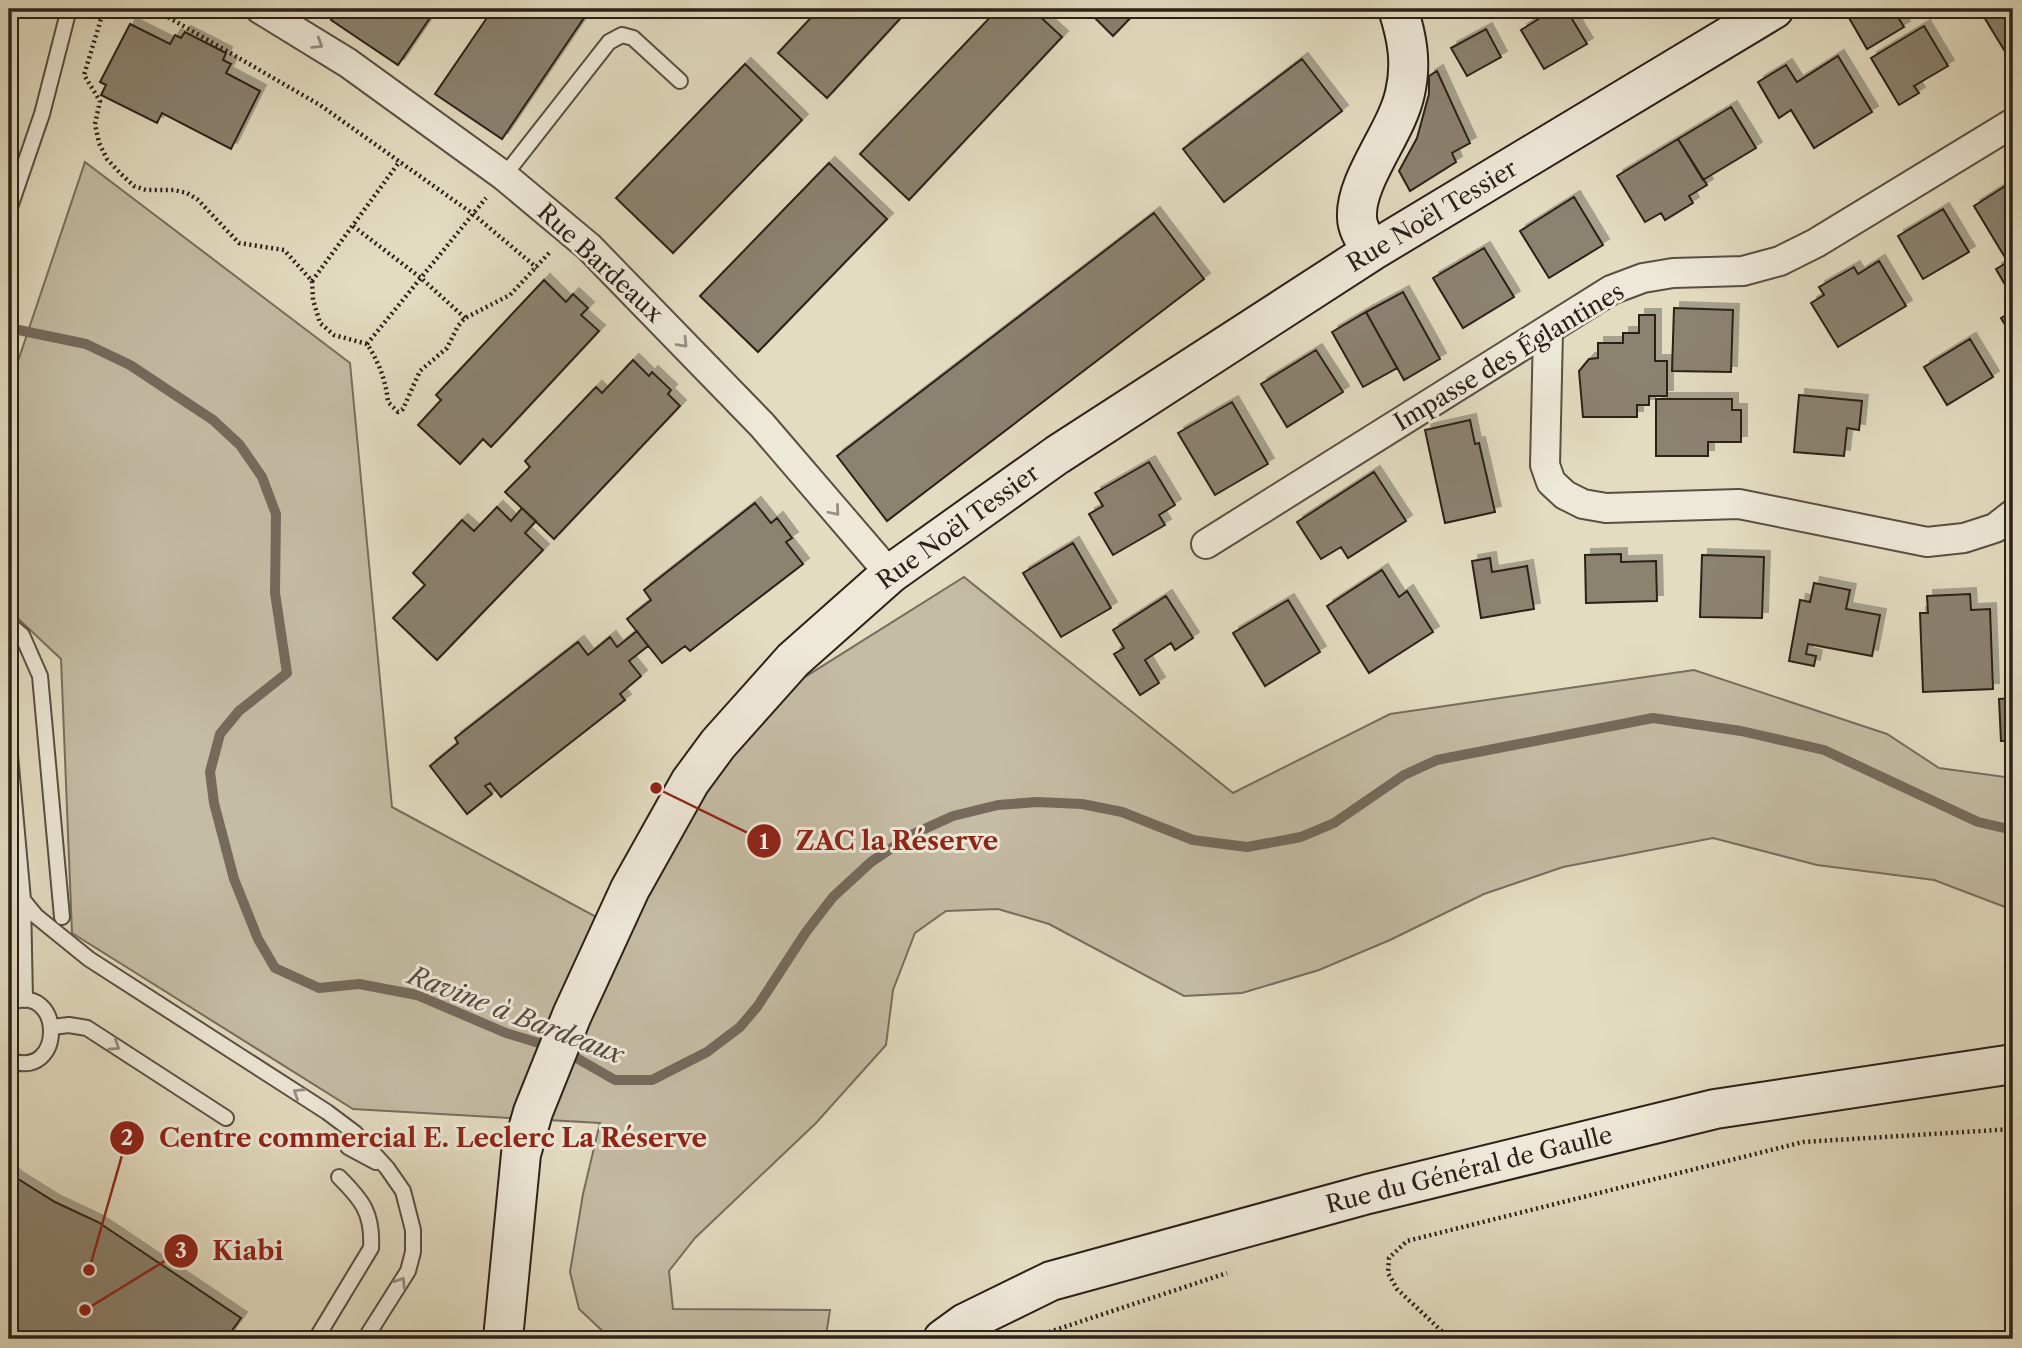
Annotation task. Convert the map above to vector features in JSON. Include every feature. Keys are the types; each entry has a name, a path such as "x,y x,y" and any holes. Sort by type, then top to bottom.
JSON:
{"street":[{"name":"Rue Bardeaux","path":"260,9 289,16 348,63 504,176 589,247 762,425 890,574"},
{"path":"1372,251 1361,232 1357,219 1358,208 1369,173 1395,124 1405,96 1409,55 1398,9"},
{"name":"Rue Noël Tessier","path":"503,1339 521,1154 533,1112 572,1015 630,889 690,782 718,744 793,660 890,574 1057,455 1372,251 1774,9"},
{"name":"Impasse des Églantines","path":"1206,544 1548,332 1611,290 1643,278 1673,273 1743,271 1780,261 1815,243 2013,123"},
{"path":"1548,332 1545,465 1550,482 1565,495 1583,504 1606,508 1739,505 1927,542 1964,538 1994,528 2013,514"},
{"name":"Rue du Général de Gaulle","path":"943,1339 965,1323 1051,1281 1368,1194 1715,1109 2013,1064"}],"lane":[{"path":"9,210 42,114 69,9"},
{"path":"504,176 609,41 622,35 632,38 680,82"},
{"path":"9,624 22,635 40,676 62,917"},
{"path":"9,744 23,900 25,1000"},
{"path":"23,900 36,916 89,959 327,1112 355,1133 387,1168 403,1191 413,1230 413,1252 408,1271 365,1339"},
{"path":"9,1003 25,1000 35,1003 49,1017 52,1027 49,1047 42,1055 23,1063 9,1060"},
{"path":"52,1027 69,1025 87,1028 226,1118"},
{"path":"348,1147 387,1168"},
{"path":"316,1339 371,1248 372,1232 368,1213 360,1198 339,1177"}],"path":[{"path":"104,9 85,75 100,101 95,124 99,143 107,159 134,186 146,190 174,190 197,199 239,243 284,250 312,281 313,300 320,323 334,335 367,344 377,360 388,402 398,412 403,409 420,371 447,348 465,318 510,295 537,268 472,214 320,106 154,9"},
{"path":"312,281 400,161"},
{"path":"367,344 504,176"},
{"path":"353,226 421,278 465,318"},
{"path":"1450,1339 1397,1289 1388,1273 1389,1258 1407,1241 1803,1142 2013,1129"},
{"path":"1028,1339 1237,1270"}],"shaded area":[{"path":"85,162 350,363 392,807 611,925 743,716 964,577 1233,793 1390,714 1694,670 1887,734 1939,768 2013,778 2013,910 1934,880 1817,865 1713,838 1563,867 1484,894 1390,940 1319,970 1242,993 1184,996 1049,924 998,909 946,911 915,933 893,990 886,1045 816,1123 695,1238 669,1271 673,1309 830,1310 826,1336 808,1339 611,1339 579,1309 570,1272 583,1194 600,1123 353,1109 72,933 61,659 9,610 9,388"}],"building":[{"path":"339,9 436,9 398,65 331,20"},
{"path":"493,9 590,9 502,139 435,94"},
{"path":"819,9 909,9 827,98 778,53"},
{"path":"998,9 1032,9 1062,37 909,200 860,154"},
{"path":"1086,9 1139,9 1113,36"},
{"path":"1545,9 1566,9 1587,44 1544,69 1521,30 1548,13"},
{"path":"1893,9 1904,27 1867,49 1845,11"},
{"path":"1998,9 2013,9 2013,55 2009,58 1984,17"},
{"path":"130,24 170,44 175,35 181,38 185,32 226,53 223,60 231,64 226,73 260,91 231,149 162,113 157,123 101,95 106,85 100,82"},
{"path":"1924,26 1948,66 1914,86 1919,93 1899,105 1871,58"},
{"path":"1486,29 1501,57 1467,76 1451,48"},
{"path":"1838,56 1872,112 1814,148 1791,110 1779,118 1758,82 1786,65 1797,82"},
{"path":"1302,59 1342,111 1224,202 1183,149"},
{"path":"745,64 802,120 673,253 616,198"},
{"path":"1437,71 1470,143 1452,153 1456,162 1410,191 1399,171 1417,138 1429,94 1429,76"},
{"path":"1731,107 1756,148 1703,180 1678,139"},
{"path":"1678,139 1707,185 1689,196 1693,203 1665,220 1661,213 1645,222 1617,176"},
{"path":"829,163 887,219 758,352 700,296"},
{"path":"2013,181 2013,254 2006,259 1974,206"},
{"path":"1574,197 1603,245 1549,278 1520,231"},
{"path":"1943,209 1969,252 1923,279 1898,236"},
{"path":"1154,213 1204,279 887,521 837,456"},
{"path":"1484,248 1514,297 1463,328 1433,278"},
{"path":"2013,259 2013,293 2011,295 1996,269"},
{"path":"1879,261 1906,306 1838,347 1811,303 1824,295 1819,287 1854,267 1858,274"},
{"path":"544,280 566,302 573,294 588,308 581,315 599,331 491,447 483,439 460,464 418,425 441,400 436,395"},
{"path":"1403,292 1440,359 1404,380 1366,312"},
{"path":"1674,308 1733,310 1731,372 1672,371"},
{"path":"2013,311 2013,338 2001,318"},
{"path":"1366,312 1397,368 1363,387 1332,332"},
{"path":"1639,315 1655,315 1655,361 1667,361 1667,396 1649,396 1649,405 1637,405 1637,417 1583,417 1579,371 1589,359 1598,358 1598,343 1623,343 1623,333 1639,333"},
{"path":"1970,339 1993,377 1947,405 1924,367"},
{"path":"1316,350 1343,392 1287,427 1261,384"},
{"path":"633,360 649,376 652,372 671,390 668,394 680,406 554,539 505,492 530,467 525,461 596,387 602,393"},
{"path":"1799,395 1862,401 1859,430 1847,428 1844,456 1794,452"},
{"path":"1656,399 1732,399 1732,410 1741,410 1741,442 1708,442 1708,456 1656,456"},
{"path":"1232,402 1268,464 1215,495 1178,433"},
{"path":"1470,420 1475,444 1479,443 1495,512 1445,523 1425,430"},
{"path":"1149,462 1175,505 1159,515 1165,525 1113,555 1089,514 1103,506 1095,493"},
{"path":"1374,472 1406,521 1348,558 1341,547 1321,559 1297,522"},
{"path":"755,503 771,523 777,518 792,538 786,542 803,564 690,651 685,646 662,663 627,619 651,600 644,590"},
{"path":"497,507 511,521 522,508 536,521 525,533 543,550 437,660 393,618 425,585 413,573 462,520 474,531"},
{"path":"1073,543 1111,608 1061,637 1023,573"},
{"path":"1621,554 1621,562 1656,561 1657,601 1586,603 1585,555"},
{"path":"1702,555 1764,557 1762,618 1700,617"},
{"path":"1490,558 1492,572 1527,566 1534,609 1481,618 1472,561"},
{"path":"1382,570 1399,597 1407,591 1433,632 1369,673 1327,606"},
{"path":"1814,583 1850,590 1846,609 1880,615 1872,656 1808,644 1806,654 1816,656 1814,666 1789,661 1800,600 1810,602"},
{"path":"1970,594 1971,610 1990,609 1993,689 1923,692 1920,613 1928,613 1927,596"},
{"path":"1166,596 1193,638 1175,650 1171,643 1145,660 1159,683 1140,695 1114,654 1124,648 1113,630"},
{"path":"1288,600 1320,652 1265,686 1233,633"},
{"path":"637,631 648,646 629,661 641,676 620,694 625,700 501,797 490,783 485,786 492,794 467,814 430,766 458,743 455,738 578,642 588,655 610,637 617,647"},
{"path":"2013,698 2013,741 2001,741 1999,699"},
{"path":"9,1171 55,1202 98,1222 241,1318 226,1339 9,1339"}],"waterway":[{"name":"Ravine à Bardeaux","path":"9,328 86,344 130,365 213,420 240,445 262,477 276,514 275,593 287,673 239,711 220,734 210,772 214,803 234,879 258,939 275,968 319,988 359,984 417,995 506,1033 552,1047"},
{"name":"Ravine à Bardeaux","path":"566,1052 615,1080 652,1080 707,1052 740,1027 757,1007 806,932 833,897 871,862 911,835 953,816 998,805 1037,802 1082,804 1122,812 1193,840 1247,847 1301,837 1334,823 1404,775 1437,760 1653,718 1741,731 1824,750 1978,822 2013,830"}],"place":[{"name":"ZAC la Réserve","path":"656,788"},
{"name":"Centre commercial E. Leclerc La Réserve","path":"89,1270"},
{"name":"Kiabi","path":"85,1310"}]}
